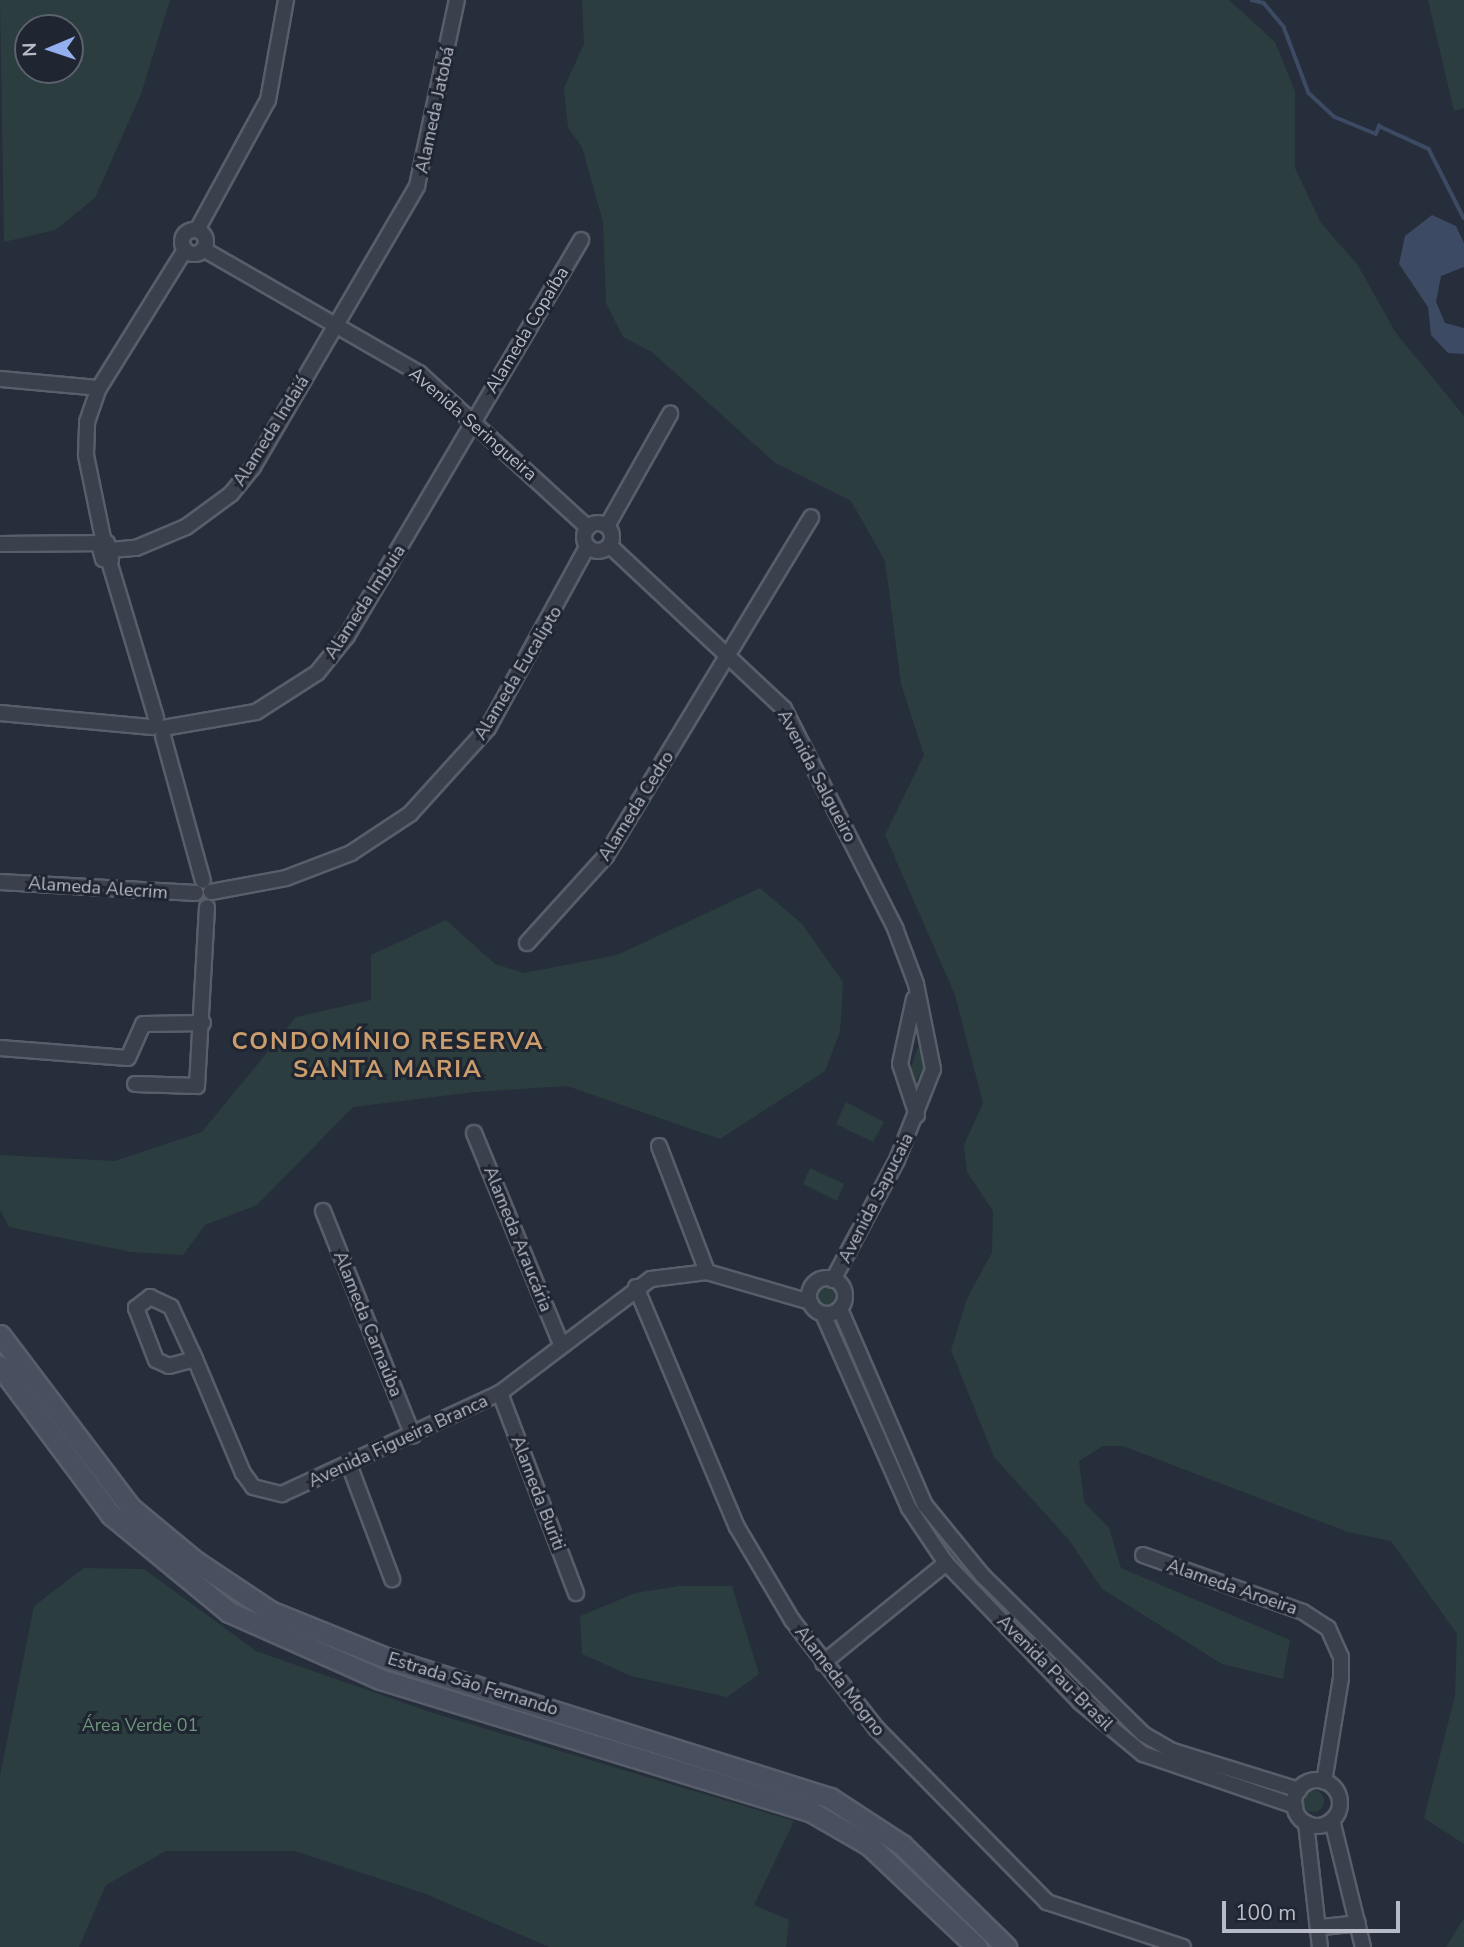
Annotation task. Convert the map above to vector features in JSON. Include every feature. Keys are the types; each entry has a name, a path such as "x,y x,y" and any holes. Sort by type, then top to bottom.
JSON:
{"main road":[{"name":"Estrada São Fernando","path":"0,1335 130,1507 195,1562 270,1611 389,1659 830,1798 902,1845 1006,1947"},
{"name":"Estrada São Fernando","path":"0,1366 111,1515 229,1612 380,1679 810,1811 869,1844 977,1947"}],"street":[{"path":"135,1084 197,1086 203,1023 204,893 106,551 86,454 88,422 99,388 185,250 183,235 197,230 268,100 286,0"},
{"name":"Alameda Jatobá","path":"335,323 417,186 457,0"},
{"path":"185,250 203,249 205,237 197,230"},
{"name":"Alameda Copaíba","path":"472,421 581,240"},
{"name":"Avenida Seringueira","path":"203,249 419,373 588,528"},
{"name":"Alameda Indaiá","path":"0,544 106,551 161,539 231,494 335,323"},
{"path":"0,379 99,388"},
{"path":"607,526 588,528 587,547 600,552 610,546 607,526 670,414"},
{"name":"Alameda Imbuia","path":"0,713 158,727 256,712 317,673 347,636 472,421"},
{"name":"Alameda Cedro","path":"527,943 606,856 811,517"},
{"name":"Avenida Salgueiro","path":"610,546 727,655 763,684 802,740 916,984 933,1069 917,1115"},
{"name":"Alameda Eucalipto","path":"204,893 260,885 341,857 410,814 488,728 587,547"},
{"name":"Alameda Alecrim","path":"0,882 204,893"},
{"path":"916,984 907,1042 900,1064 904,1089 917,1115"},
{"path":"0,1048 128,1058 143,1024 203,1023"},
{"path":"907,1042 927,1040"},
{"path":"904,1089 924,1091"},
{"name":"Avenida Sapucaia","path":"833,1280 917,1115"},
{"name":"Alameda Araucária","path":"474,1133 561,1344"},
{"path":"659,1146 707,1272"},
{"name":"Alameda Carnaúba","path":"323,1211 413,1436"},
{"name":"Avenida Figueira Branca","path":"195,1359 169,1366 156,1360 138,1302 150,1297 171,1307 195,1359 253,1487 282,1494 349,1467 500,1393 636,1287 668,1275 707,1272 810,1302"},
{"path":"810,1302 813,1285 833,1280"},
{"name":"Avenida Pau-Brasil","path":"833,1280 845,1292 840,1309 937,1526 946,1563"},
{"name":"Alameda Mogno","path":"636,1287 737,1527 823,1663 876,1728 1047,1902 1183,1947"},
{"name":"Avenida Pau-Brasil","path":"810,1302 823,1314 909,1508 946,1563 1080,1702 1143,1754 1295,1806"},
{"path":"823,1314 840,1309"},
{"name":"Alameda Buriti","path":"500,1393 576,1593"},
{"path":"349,1467 393,1579"},
{"name":"Avenida Pau-Brasil","path":"937,1526 983,1576 1143,1734 1173,1751 1299,1790"},
{"name":"Alameda Aroeira","path":"1143,1555 1303,1612 1328,1628 1341,1657 1341,1678 1324,1782"},
{"path":"823,1663 946,1563"},
{"name":"Avenida Pau-Brasil","path":"946,1563 983,1576"},
{"path":"1320,1947 1322,1927 1306,1823 1295,1806 1299,1790 1324,1782 1339,1796 1332,1820 1344,1885 1358,1923 1363,1947"},
{"path":"1306,1823 1332,1820"},
{"path":"1317,1889 1344,1885"},
{"path":"1322,1927 1358,1923"}],"green space":[{"path":"0,0 170,0 141,94 95,198 55,230 4,242"},
{"path":"582,0 1229,0 1275,42 1295,91 1295,168 1321,223 1357,264 1396,333 1464,416 1464,1844 1424,1818 1455,1696 1457,1634 1391,1541 1348,1532 1123,1446 1103,1446 1079,1461 1084,1502 1109,1528 1121,1568 1290,1640 1283,1679 1222,1664 1102,1589 1069,1540 994,1457 951,1350 967,1299 992,1252 993,1211 967,1172 964,1145 983,1103 955,995 885,835 924,755 901,684 885,561 851,501 774,462 652,352 623,337 606,303 603,222 582,147 568,128 564,88 584,44"},
{"path":"1428,0 1464,0 1464,108 1454,111"},
{"path":"760,888 802,924 843,982 840,1032 825,1071 720,1139 567,1086 474,1092 353,1107 257,1205 205,1225 183,1255 131,1252 9,1227 0,1210 0,1155 115,1161 202,1132 296,1017 371,1000 371,955 446,920 495,964 524,973 617,955"},
{"path":"918,1047 926,1062 916,1082 910,1070"},
{"path":"846,1102 884,1122 873,1142 836,1124"},
{"path":"810,1168 844,1184 837,1201 803,1184"},
{"path":"827,1286 835,1289 838,1297 835,1305 827,1308 819,1305 816,1297 819,1289"},
{"path":"847,1340 933,1528 929,1530 910,1494"},
{"name":"Área Verde 01","path":"84,1568 144,1569 256,1651 433,1713 794,1821 754,1905 789,1920 786,1947 549,1947 426,1894 295,1851 166,1851 106,1885 79,1947 0,1947 0,1776 34,1606"},
{"path":"679,1586 732,1586 759,1674 727,1697 631,1676 582,1654 580,1616 636,1593"},
{"path":"1313,1790 1321,1793 1324,1801 1321,1809 1313,1812 1305,1809 1302,1801 1305,1793"},
{"path":"1464,1918 1464,1947 1446,1947"}],"water":[{"path":"1432,215 1456,226 1464,243 1464,267 1441,276 1436,302 1445,323 1464,328 1464,354 1448,353 1431,335 1428,307 1399,264 1405,236"}],"waterway":[{"path":"1252,0 1264,3 1284,27 1309,93 1335,117 1376,134 1379,126 1429,149 1464,218"}],"district":[{"name":"CONDOMÍNIO RESERVA SANTA MARIA","path":"388,1056"}]}
